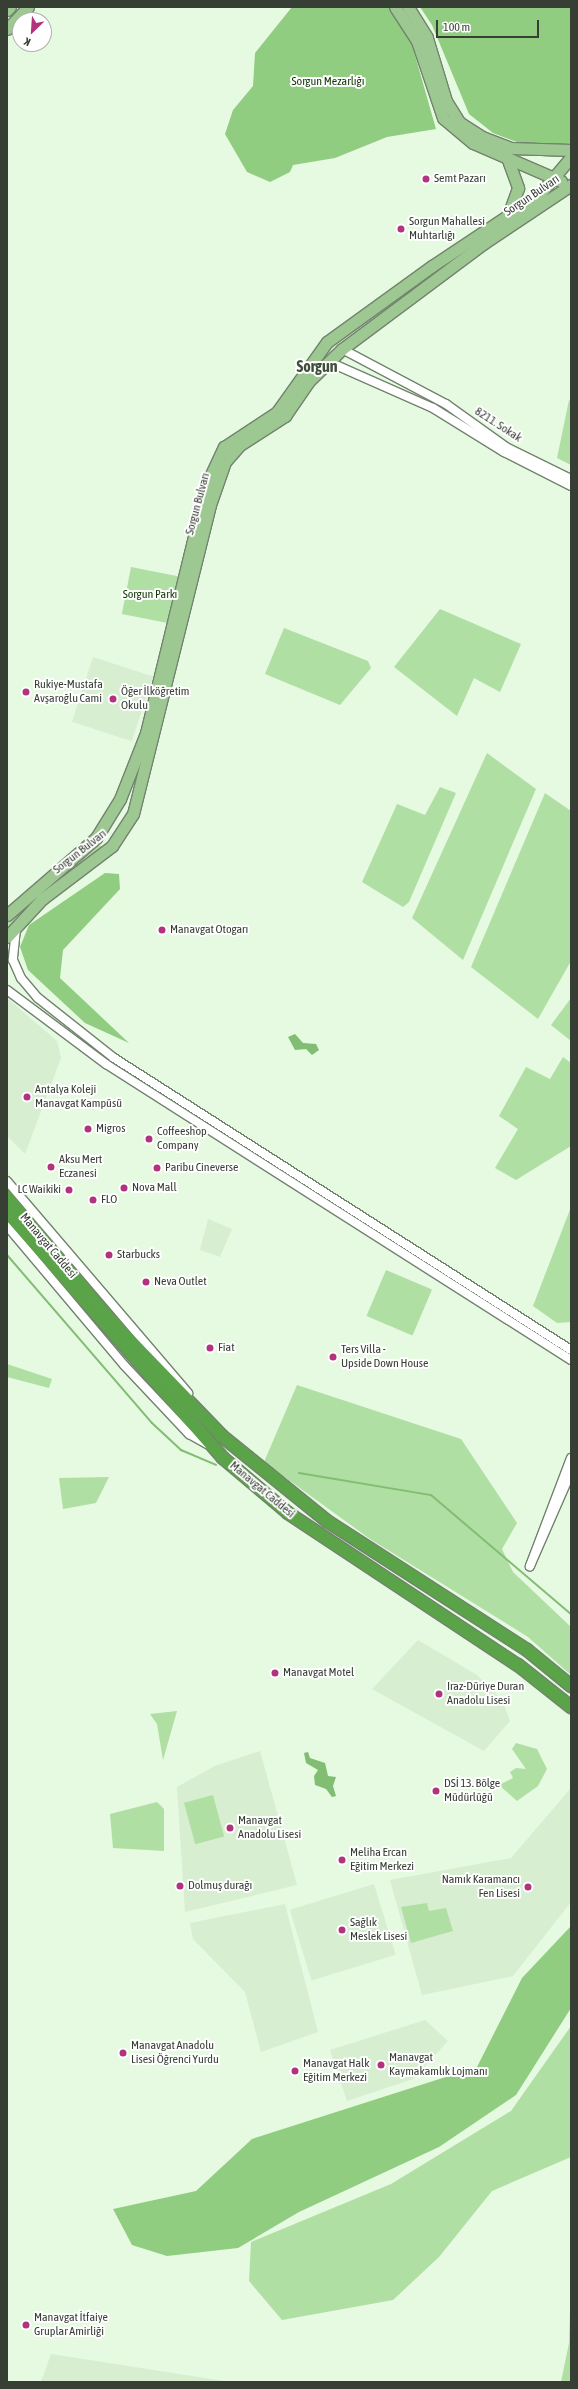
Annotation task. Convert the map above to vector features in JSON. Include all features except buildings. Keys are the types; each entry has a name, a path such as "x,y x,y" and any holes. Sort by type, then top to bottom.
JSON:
{"highway":[{"name":"Manavgat Caddesi","path":"7,1197 150,1364 237,1450 327,1521 527,1650 571,1686"},
{"name":"Manavgat Caddesi","path":"7,1212 214,1448 288,1513 518,1665 571,1707"}],"main road":[{"path":"7,10 10,7"},
{"path":"7,29 28,7"},
{"path":"395,7 417,41 443,118 473,143 508,160 571,185"},
{"path":"408,7 427,38 446,101 459,122 495,144 524,150 571,150"},
{"name":"Sorgun Bulvarı","path":"7,915 96,838 120,799 146,733 211,470 224,447 277,412 316,355 327,342 508,214 540,195 571,158"},
{"path":"508,160 518,188 508,214"},
{"name":"Sorgun Bulvarı","path":"7,937 18,922 54,889 112,846 124,832 137,802 219,474 240,445 285,416 309,381 342,349 484,243 571,185"},
{"path":"327,342 342,349"},
{"path":"316,355 329,362"},
{"path":"120,799 137,802"},
{"path":"96,838 112,846"}],"street":[{"name":"8211. Sokak","path":"342,349 415,386 506,447 571,479"},
{"path":"329,362 433,408 504,452 571,486"},
{"path":"18,922 12,947 21,978 38,998 80,1032 114,1058 571,1350"},
{"path":"7,990 106,1064 571,1360"},
{"path":"7,1181 237,1450"},
{"path":"7,1226 124,1365 189,1434 214,1448"},
{"path":"571,1458 530,1566 571,1472"}],"shaded area":[{"name":"Öğer İlköğretim Okulu","path":"93,657 153,676 132,741 72,722"},
{"name":"Antalya Koleji Manavgat Kampüsü","path":"7,998 57,1041 61,1058 25,1154 7,1136"},
{"path":"295,1034 303,1043 316,1044 319,1050 312,1055 306,1049 295,1050 288,1037"},
{"path":"208,1219 232,1229 220,1257 200,1250"},
{"name":"Iraz-Düriye Duran Anadolu Lisesi","path":"418,1640 477,1675 502,1700 510,1721 484,1751 372,1689"},
{"name":"Manavgat Anadolu Lisesi","path":"260,1751 297,1885 185,1912 177,1787 215,1766"},
{"path":"308,1752 310,1758 325,1763 328,1776 336,1777 333,1786 336,1796 332,1797 326,1789 315,1785 314,1776 318,1770 306,1763 304,1753"},
{"path":"571,1788 571,1902 513,1976 422,1995 390,1880 511,1858"},
{"name":"Sağlık Meslek Lisesi","path":"374,1884 396,1955 311,1980 290,1910"},
{"path":"285,1904 318,2032 261,2052 245,1992 193,1939 190,1923"},
{"name":"Manavgat Kaymakamlık Lojmanı","path":"425,2020 448,2041 413,2079 347,2101 330,2050"},
{"path":"51,2354 224,2381 224,2382 41,2382"}],"green space":[{"name":"Sorgun Mezarlığı","path":"292,7 388,7 409,34 436,129 387,137 335,158 293,165 290,172 270,182 247,172 225,134 233,110 253,86 255,53"},
{"path":"420,7 571,7 571,145 522,144 493,133 469,114 432,25"},
{"path":"569,400 571,401 571,465 557,458"},
{"name":"Sorgun Parkı","path":"131,567 178,576 169,623 122,614"},
{"path":"440,609 521,644 500,692 474,678 457,716 394,667"},
{"path":"284,628 368,661 371,668 340,705 265,674"},
{"path":"487,753 536,789 463,960 412,918"},
{"path":"440,787 456,793 409,902 403,907 362,882 397,804 425,815"},
{"path":"545,793 571,811 571,961 538,1019 471,967"},
{"path":"94,844 104,847 47,889 7,928 7,921 18,908"},
{"path":"105,873 119,874 120,889 63,950 60,978 129,1043 85,1023 28,970 20,947 29,925"},
{"path":"571,998 571,1041 551,1025"},
{"path":"563,1057 571,1063 571,1146 516,1180 495,1168 518,1129 499,1116 526,1067 550,1079"},
{"path":"571,1207 571,1322 557,1323 533,1306"},
{"path":"386,1270 432,1290 412,1336 366,1316"},
{"path":"7,1364 52,1379 49,1388 7,1377"},
{"path":"297,1385 461,1439 517,1523 502,1549 513,1572 571,1627 571,1675 528,1637 370,1539 264,1462"},
{"path":"109,1477 96,1503 63,1509 59,1478"},
{"path":"177,1711 163,1760 157,1724 150,1714"},
{"path":"516,1743 537,1749 547,1769 538,1786 517,1801 499,1785 513,1778 510,1772 516,1768 526,1769 512,1749"},
{"path":"213,1795 224,1837 195,1844 184,1803"},
{"path":"157,1802 164,1809 164,1851 113,1848 110,1814"},
{"path":"427,1903 429,1911 446,1908 453,1931 411,1943 401,1907"},
{"path":"571,1926 571,2008 516,2095 439,2147 299,2212 238,2248 167,2256 132,2245 113,2209 196,2191 252,2139 477,2067 522,1978"},
{"path":"571,2026 571,2157 492,2191 439,2257 393,2300 282,2320 249,2281 251,2242 391,2184 511,2111"},
{"path":"571,2273 571,2382 561,2382 569,2343"}],"waterway":[{"path":"7,1255 152,1423 181,1450 216,1465"},
{"path":"299,1473 431,1495 571,1614"}],"place":[{"name":"Semt Pazarı","path":"426,179"},
{"name":"Sorgun Mahallesi Muhtarlığı","path":"401,229"},
{"name":"Rukiye-Mustafa Avşaroğlu Cami","path":"26,692"},
{"name":"Öğer İlköğretim Okulu","path":"113,699"},
{"name":"Manavgat Otogarı","path":"162,930"},
{"name":"Antalya Koleji Manavgat Kampüsü","path":"27,1097"},
{"name":"Migros","path":"88,1129"},
{"name":"Coffeeshop Company","path":"149,1139"},
{"name":"Aksu Mert Eczanesi","path":"51,1167"},
{"name":"Paribu Cineverse","path":"157,1168"},
{"name":"Nova Mall","path":"124,1188"},
{"name":"LC Waikiki","path":"69,1190"},
{"name":"FLO","path":"93,1200"},
{"name":"Starbucks","path":"109,1255"},
{"name":"Neva Outlet","path":"146,1282"},
{"name":"Fiat","path":"210,1348"},
{"name":"Ters Villa - Upside Down House","path":"333,1357"},
{"name":"Manavgat Motel","path":"275,1673"},
{"name":"Iraz-Düriye Duran Anadolu Lisesi","path":"439,1694"},
{"name":"DSİ 13. Bölge Müdürlüğü","path":"436,1791"},
{"name":"Manavgat Anadolu Lisesi","path":"230,1828"},
{"name":"Meliha Ercan Eğitim Merkezi","path":"342,1860"},
{"name":"Dolmuş durağı","path":"180,1886"},
{"name":"Namık Karamancı Fen Lisesi","path":"528,1887"},
{"name":"Sağlık Meslek Lisesi","path":"342,1930"},
{"name":"Manavgat Anadolu Lisesi Öğrenci Yurdu","path":"123,2053"},
{"name":"Manavgat Kaymakamlık Lojmanı","path":"381,2065"},
{"name":"Manavgat Halk Eğitim Merkezi","path":"295,2071"},
{"name":"Manavgat İtfaiye Gruplar Amirliği","path":"26,2325"}],"district":[{"name":"Sorgun","path":"317,366"}]}
